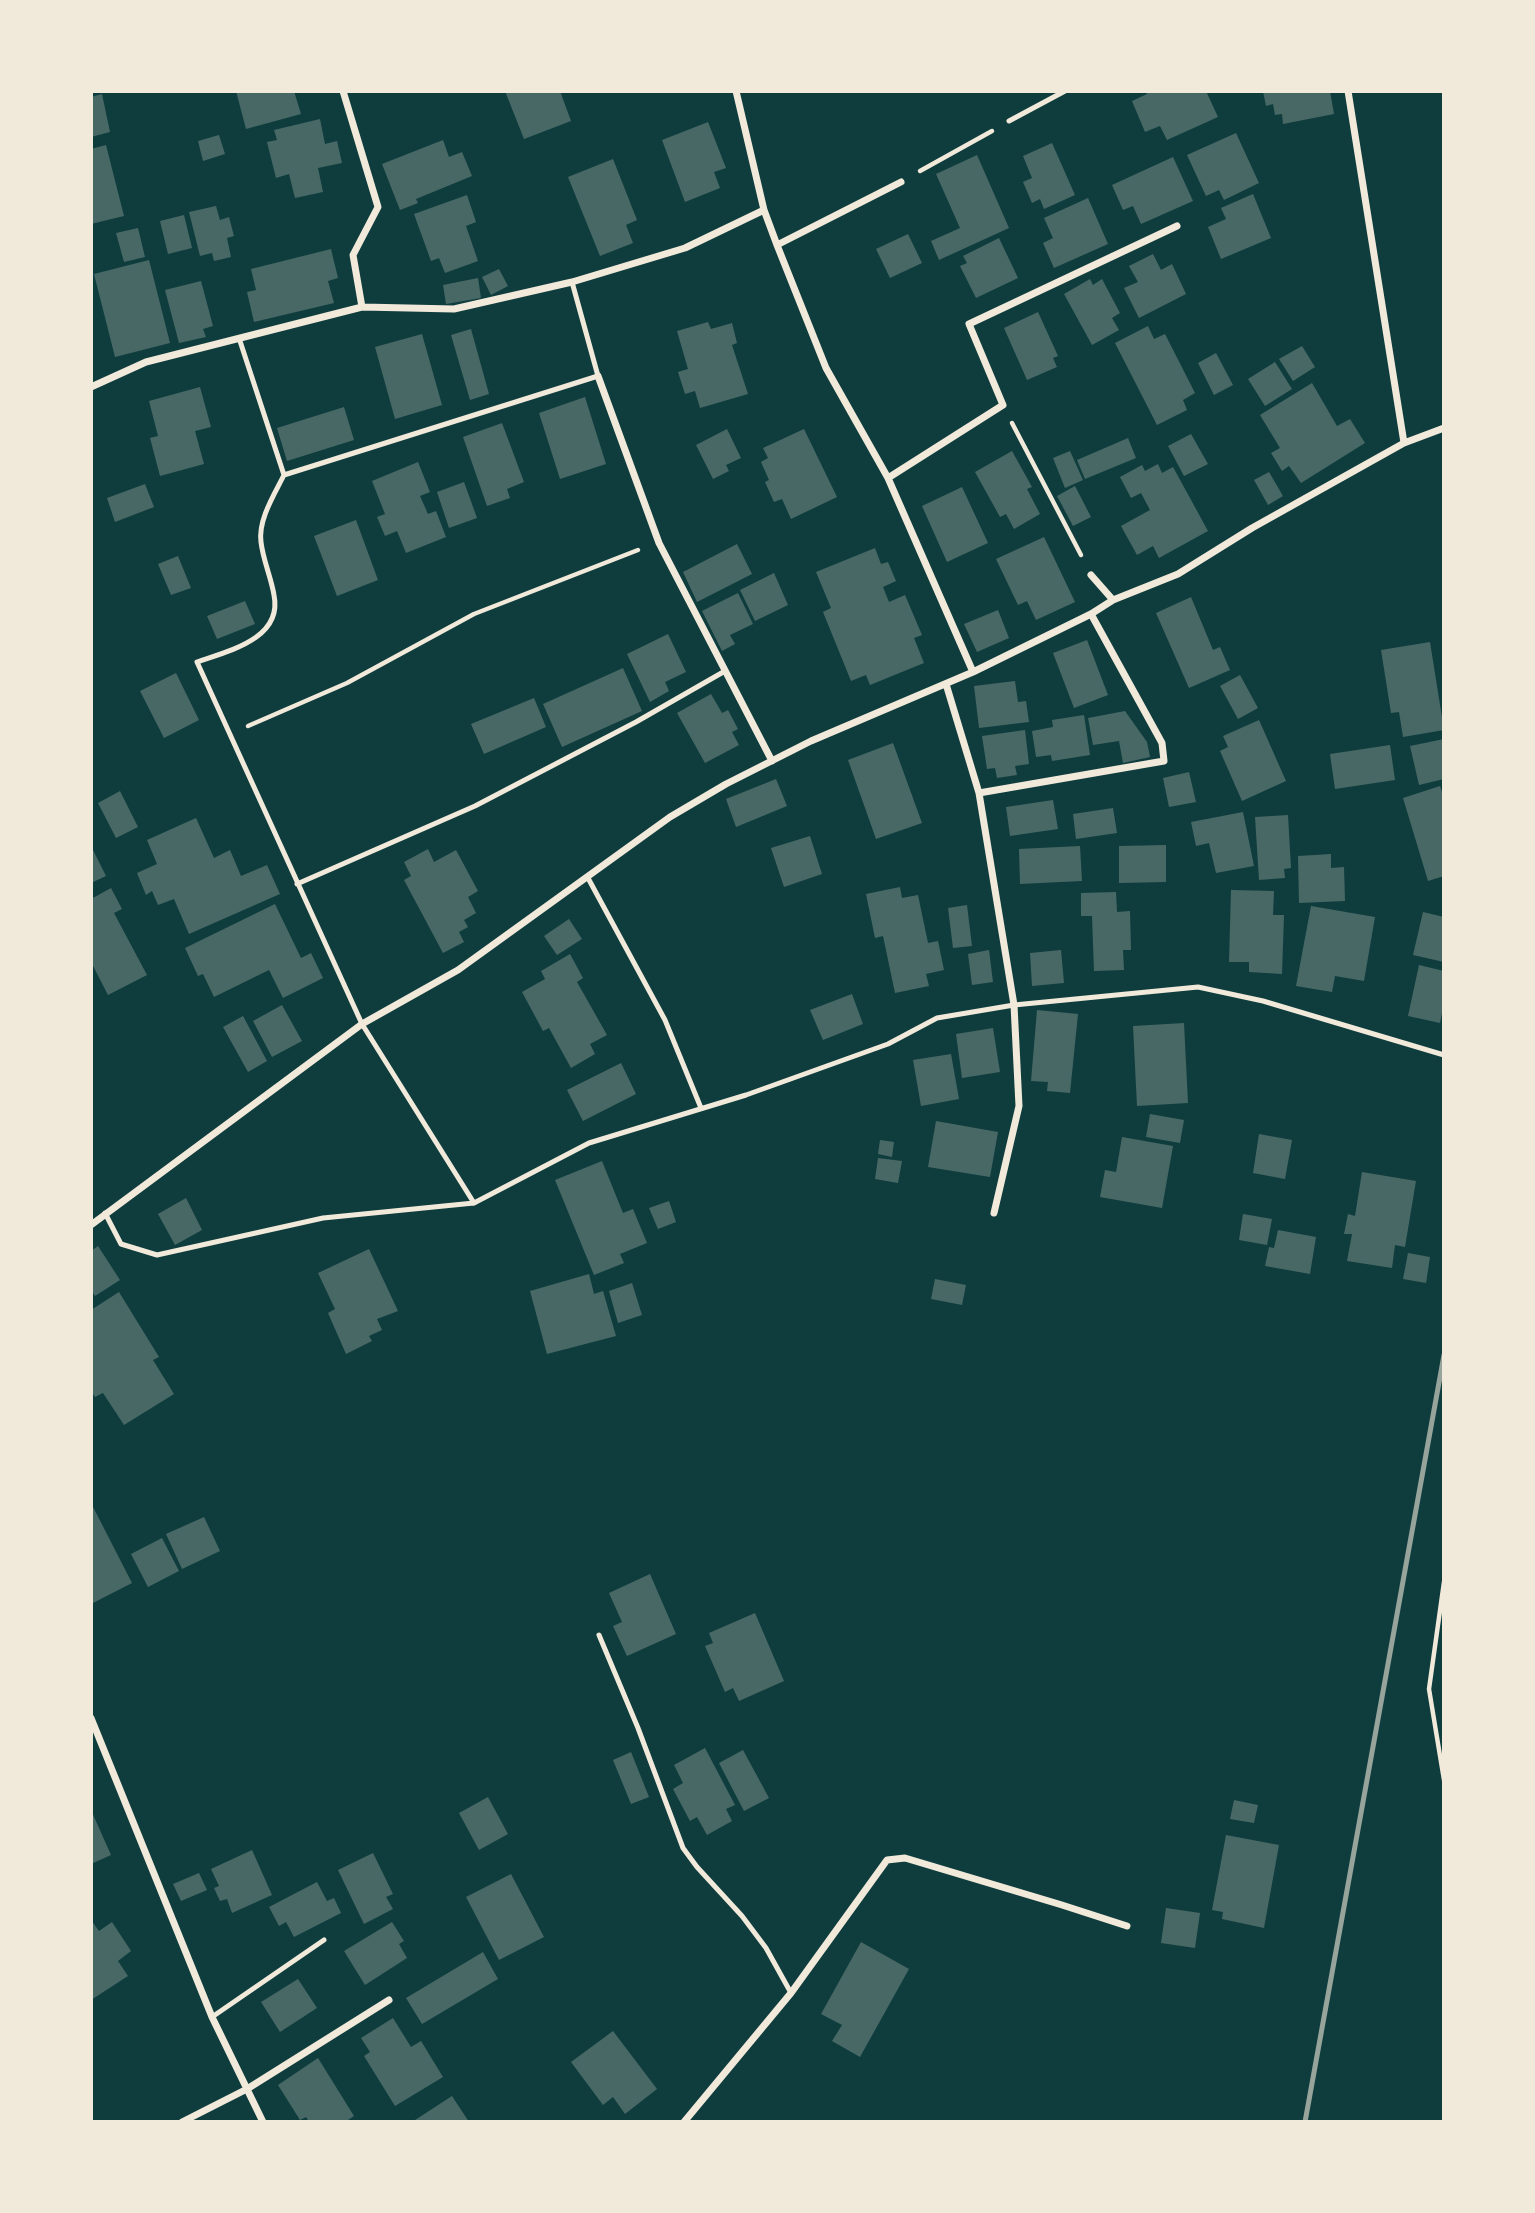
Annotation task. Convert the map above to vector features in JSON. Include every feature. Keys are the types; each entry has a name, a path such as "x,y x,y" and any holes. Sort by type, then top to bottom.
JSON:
{"street":[{"path":"344,91 378,207 353,255 362,307"},
{"path":"736,91 764,210 826,368 888,478 973,672"},
{"path":"1348,91 1404,443"},
{"path":"777,245 901,182"},
{"path":"91,387 146,362 362,307 454,309 572,282 685,248 764,210"},
{"path":"888,478 1003,405 969,324 1177,226"},
{"path":"598,376 659,542 772,761"},
{"path":"91,1225 362,1024 458,970 670,817 726,784 811,741 973,672 1091,614 1113,600 1178,574 1252,528 1404,443 1444,428"},
{"path":"1091,575 1113,600"},
{"path":"979,793 1164,761 1162,743 1091,614"},
{"path":"946,684 979,793 1014,1005 1019,1106 994,1213"},
{"path":"91,1718 212,2017 263,2122"},
{"path":"684,2122 791,1993 887,1860 905,1858 1127,1926"},
{"path":"181,2122 247,2089 389,2000"}],"lane":[{"path":"1009,121 1065,91"},
{"path":"284,475 598,376 572,282"},
{"path":"239,338 284,475 266,512 260,540 275,598 271,624 249,643 197,662 362,1024 474,1203"},
{"path":"297,884 475,806 636,722 725,671"},
{"path":"588,878 665,1020 701,1108"},
{"path":"105,1213 121,1244 157,1255 323,1218 474,1203 589,1143 888,1044 937,1018 1014,1005 1198,987 1263,1001 1444,1055"},
{"path":"599,1635 683,1848 766,1948 791,1993"},
{"path":"212,2017 324,1940"}],"path":[{"path":"901,182 1009,121"},
{"path":"1003,405 1091,575"},
{"path":"229,735 347,683 474,614 659,542"},
{"path":"1444,1582 1429,1689 1444,1780"}],"building":[{"path":"236,91 294,91 301,114 246,129"},
{"path":"505,91 560,91 571,121 524,139"},
{"path":"1146,91 1206,91 1218,117 1167,140 1160,126 1145,132 1132,101 1147,94"},
{"path":"1263,91 1330,91 1334,114 1283,124 1282,114 1275,115 1273,104 1266,106"},
{"path":"102,94 110,132 91,137 91,97"},
{"path":"320,119 325,144 337,141 342,163 318,168 323,192 295,198 289,174 276,178 267,142 277,140 274,130"},
{"path":"708,122 726,168 714,172 720,188 685,202 662,140"},
{"path":"1236,133 1259,183 1224,200 1219,190 1206,196 1187,155"},
{"path":"219,135 225,154 203,161 198,141"},
{"path":"443,140 449,157 462,152 472,176 416,199 418,203 400,210 382,164"},
{"path":"1052,143 1075,195 1044,209 1040,199 1032,203 1023,182 1032,178 1023,156"},
{"path":"106,145 124,216 91,224 91,149"},
{"path":"977,155 1009,228 939,260 931,241 960,228 936,174"},
{"path":"1173,157 1193,201 1141,224 1133,206 1123,210 1112,185"},
{"path":"613,159 637,220 626,225 633,243 600,256 568,177"},
{"path":"1253,194 1271,238 1221,259 1208,227 1226,219 1221,208"},
{"path":"467,195 476,222 466,226 478,261 445,273 439,258 431,261 414,214"},
{"path":"1088,198 1108,244 1054,268 1043,243 1053,238 1044,218"},
{"path":"216,206 220,220 229,217 234,236 227,238 231,257 214,261 212,253 200,256 189,212"},
{"path":"184,215 192,248 168,254 160,221"},
{"path":"138,228 145,257 124,262 116,233"},
{"path":"908,234 922,263 890,278 876,249"},
{"path":"999,238 1018,278 976,298 960,266 967,263 963,256"},
{"path":"331,249 338,278 328,281 334,303 254,322 247,292 256,290 251,269"},
{"path":"1153,254 1161,270 1172,264 1186,294 1139,318 1124,288 1138,282 1129,266"},
{"path":"149,260 170,343 115,357 94,274"},
{"path":"499,269 508,286 491,295 482,277"},
{"path":"478,278 481,298 446,304 443,285"},
{"path":"1090,279 1093,285 1102,279 1120,313 1112,318 1119,330 1092,345 1064,294"},
{"path":"201,281 213,326 203,329 206,337 179,343 165,290"},
{"path":"1038,312 1058,356 1053,358 1057,367 1027,380 1004,328"},
{"path":"708,322 711,329 732,323 737,343 732,345 748,394 700,408 695,391 685,394 678,372 688,369 677,331"},
{"path":"1148,326 1154,339 1165,334 1195,393 1183,400 1187,410 1157,425 1115,343"},
{"path":"471,329 489,394 470,400 451,335"},
{"path":"422,334 442,405 395,419 375,347"},
{"path":"1302,346 1315,367 1293,381 1279,359"},
{"path":"1216,353 1233,385 1214,395 1198,363"},
{"path":"1275,362 1292,389 1265,406 1248,379"},
{"path":"1312,383 1337,426 1350,419 1365,443 1301,483 1289,466 1282,471 1271,453 1280,448 1260,415"},
{"path":"200,387 211,427 195,431 204,464 160,476 150,438 158,436 149,401"},
{"path":"585,397 606,464 560,479 539,413"},
{"path":"344,407 354,440 287,461 277,428"},
{"path":"502,423 524,482 507,489 510,498 487,506 463,437"},
{"path":"727,429 741,458 726,465 729,471 713,479 696,445"},
{"path":"804,429 837,497 791,519 782,499 774,502 765,482 769,480 761,462 768,458 763,448"},
{"path":"1191,434 1208,464 1184,476 1168,446"},
{"path":"1128,438 1136,458 1085,479 1077,460"},
{"path":"1012,451 1032,487 1027,489 1040,514 1014,529 1006,514 1000,517 975,472"},
{"path":"1070,451 1083,480 1065,488 1053,458"},
{"path":"418,462 430,492 420,496 428,514 436,511 446,537 406,553 397,531 385,536 377,517 385,514 372,481"},
{"path":"1158,464 1162,473 1173,467 1208,531 1159,558 1153,546 1137,555 1121,526 1150,510 1141,493 1131,498 1120,477 1142,465 1145,471"},
{"path":"1269,472 1283,496 1268,505 1254,480"},
{"path":"464,482 477,518 449,528 437,492"},
{"path":"145,484 154,507 115,522 107,498"},
{"path":"1075,486 1091,517 1073,526 1057,496"},
{"path":"962,487 988,543 947,562 922,506"},
{"path":"356,520 378,580 337,596 314,536"},
{"path":"1044,537 1075,602 1036,620 1027,601 1018,605 996,559"},
{"path":"737,544 752,574 697,602 683,572"},
{"path":"875,548 881,564 888,562 896,581 883,587 889,602 905,595 922,635 914,638 924,663 870,685 866,675 851,681 823,612 831,608 816,572"},
{"path":"178,556 191,588 171,595 158,564"},
{"path":"774,573 788,605 755,621 740,590"},
{"path":"738,593 753,624 730,635 735,644 722,651 702,611"},
{"path":"1191,597 1213,650 1220,647 1230,670 1189,688 1156,613"},
{"path":"245,601 255,624 217,639 207,616"},
{"path":"998,610 1009,638 977,652 964,624"},
{"path":"668,634 686,672 665,682 669,691 650,702 627,654"},
{"path":"1087,640 1108,695 1074,708 1053,653"},
{"path":"1430,642 1444,730 1403,737 1399,712 1391,713 1381,650"},
{"path":"623,668 642,711 562,747 543,704"},
{"path":"176,673 199,720 164,738 140,691"},
{"path":"1240,675 1258,708 1238,719 1220,686"},
{"path":"1015,681 1018,702 1026,701 1029,722 979,728 974,686"},
{"path":"711,694 722,713 728,710 738,729 732,732 739,745 705,763 677,713"},
{"path":"534,698 546,727 484,754 471,724"},
{"path":"1125,711 1147,742 1150,757 1123,763 1119,741 1093,745 1088,718"},
{"path":"1084,715 1090,755 1052,761 1051,755 1036,757 1032,731 1053,727 1052,720"},
{"path":"1259,720 1286,781 1242,801 1220,751 1228,747 1223,736"},
{"path":"1025,730 1029,764 1015,766 1017,775 997,778 995,768 987,769 982,736"},
{"path":"1444,739 1444,779 1419,785 1410,746"},
{"path":"893,743 922,823 876,839 848,760"},
{"path":"1390,745 1395,780 1335,789 1330,754"},
{"path":"1189,772 1196,802 1169,807 1163,778"},
{"path":"776,779 787,806 736,827 726,799"},
{"path":"1440,786 1444,798 1444,876 1428,881 1403,798"},
{"path":"120,791 138,827 116,838 98,803"},
{"path":"1053,800 1058,829 1010,836 1006,807"},
{"path":"1113,808 1117,833 1076,839 1073,814"},
{"path":"1243,812 1254,866 1216,873 1209,843 1196,846 1191,822"},
{"path":"1288,815 1291,868 1284,869 1285,878 1259,880 1255,817"},
{"path":"196,818 214,858 230,850 241,876 267,865 280,894 189,934 174,899 158,905 152,891 146,895 137,873 157,864 147,840"},
{"path":"810,836 822,874 784,887 771,848"},
{"path":"1166,845 1166,882 1119,883 1119,846"},
{"path":"91,846 106,876 91,883"},
{"path":"1080,846 1082,881 1020,884 1019,849"},
{"path":"428,849 434,862 456,850 478,891 468,897 476,913 464,920 468,927 459,932 464,942 443,953 404,880 411,876 404,862"},
{"path":"1331,854 1331,868 1344,867 1345,901 1299,903 1298,856"},
{"path":"900,887 902,898 918,895 928,943 938,941 944,970 926,974 929,986 895,993 883,936 875,938 866,894"},
{"path":"111,888 122,909 114,913 147,975 108,995 91,962 91,899"},
{"path":"1231,890 1274,891 1273,915 1284,915 1282,974 1249,972 1249,962 1229,962"},
{"path":"1116,892 1117,912 1130,911 1131,950 1123,950 1124,970 1094,971 1092,916 1081,916 1081,893"},
{"path":"275,904 301,958 311,953 323,978 283,998 269,970 214,997 203,974 198,976 185,948"},
{"path":"967,905 972,946 953,948 948,908"},
{"path":"1311,906 1375,917 1364,981 1335,976 1332,992 1296,986"},
{"path":"1423,912 1444,917 1444,962 1413,955"},
{"path":"569,919 582,939 557,955 544,936"},
{"path":"989,950 993,982 972,985 968,954"},
{"path":"1061,950 1064,983 1032,986 1030,953"},
{"path":"570,954 583,978 577,982 607,1035 590,1044 595,1054 571,1068 549,1028 543,1031 522,992 545,979 541,971"},
{"path":"1419,965 1444,971 1444,1003 1440,1023 1408,1016"},
{"path":"852,994 863,1024 823,1040 810,1010"},
{"path":"282,1005 302,1041 272,1057 253,1021"},
{"path":"1037,1010 1078,1014 1070,1093 1047,1091 1048,1082 1031,1081"},
{"path":"243,1016 267,1061 248,1072 223,1027"},
{"path":"1184,1023 1188,1103 1137,1106 1133,1026"},
{"path":"993,1028 1000,1072 962,1078 956,1034"},
{"path":"951,1054 959,1099 921,1106 913,1060"},
{"path":"621,1063 636,1094 583,1121 567,1090"},
{"path":"1150,1114 1184,1120 1180,1143 1146,1137"},
{"path":"936,1121 998,1132 990,1177 928,1167"},
{"path":"1259,1134 1292,1140 1285,1179 1253,1173"},
{"path":"1122,1137 1173,1146 1162,1208 1100,1197 1105,1170 1116,1172"},
{"path":"880,1140 894,1142 892,1157 878,1154"},
{"path":"878,1158 902,1161 898,1183 875,1179"},
{"path":"602,1161 623,1213 633,1209 647,1243 620,1254 624,1263 594,1275 555,1180"},
{"path":"1362,1172 1416,1181 1405,1247 1395,1245 1392,1268 1347,1261 1352,1234 1344,1234 1348,1214 1355,1216"},
{"path":"186,1198 202,1230 175,1245 158,1214"},
{"path":"669,1201 676,1222 658,1229 649,1208"},
{"path":"1243,1214 1272,1219 1267,1245 1239,1240"},
{"path":"1278,1230 1316,1237 1310,1274 1265,1266 1269,1247 1274,1248"},
{"path":"98,1246 120,1280 95,1296 91,1290 91,1251"},
{"path":"369,1249 398,1311 377,1319 382,1330 369,1336 372,1341 346,1354 328,1313 335,1309 318,1273"},
{"path":"1408,1253 1430,1257 1426,1283 1403,1279"},
{"path":"589,1274 594,1294 603,1291 616,1336 547,1354 530,1291"},
{"path":"935,1279 966,1285 962,1305 931,1299"},
{"path":"632,1283 642,1315 618,1323 609,1291"},
{"path":"119,1292 159,1357 153,1360 174,1394 124,1425 103,1393 95,1397 91,1391 91,1310"},
{"path":"91,1503 132,1583 91,1604"},
{"path":"204,1517 220,1551 182,1569 166,1534"},
{"path":"162,1538 179,1571 148,1587 131,1554"},
{"path":"650,1574 676,1634 627,1656 613,1626 622,1622 609,1593"},
{"path":"755,1613 784,1681 739,1701 733,1688 725,1692 705,1646 713,1643 709,1633"},
{"path":"705,1748 735,1805 726,1809 732,1821 707,1835 697,1817 690,1821 673,1789 683,1783 674,1765"},
{"path":"743,1750 769,1798 744,1811 719,1763"},
{"path":"631,1752 649,1797 631,1804 613,1760"},
{"path":"488,1797 508,1834 479,1850 459,1813"},
{"path":"1234,1800 1258,1805 1254,1823 1230,1819"},
{"path":"91,1810 111,1855 91,1864"},
{"path":"1226,1835 1279,1845 1264,1928 1222,1919 1223,1912 1212,1910"},
{"path":"252,1850 272,1895 232,1913 227,1899 220,1901 214,1888 219,1886 211,1869"},
{"path":"373,1853 393,1894 386,1897 393,1909 364,1924 338,1870"},
{"path":"199,1873 207,1890 181,1901 173,1884"},
{"path":"511,1874 544,1937 499,1960 466,1897"},
{"path":"317,1882 327,1901 334,1898 341,1913 294,1937 286,1922 279,1926 269,1907"},
{"path":"1166,1908 1200,1913 1195,1948 1161,1943"},
{"path":"91,1920 99,1931 112,1922 131,1951 118,1961 128,1976 91,2000"},
{"path":"392,1922 404,1941 399,1944 407,1958 365,1985 344,1951"},
{"path":"861,1942 909,1969 860,2057 832,2041 842,2025 821,2014"},
{"path":"483,1952 498,1979 422,2024 406,1998"},
{"path":"298,1979 317,2008 280,2032 261,2002"},
{"path":"393,2018 411,2047 421,2041 443,2077 395,2106 364,2056 370,2052 361,2038"},
{"path":"613,2031 657,2089 625,2114 613,2097 603,2105 571,2062"},
{"path":"318,2058 354,2116 345,2122 309,2122 306,2117 300,2120 278,2085"},
{"path":"452,2096 469,2122 412,2122"}],"railway":[{"path":"1305,2122 1444,1355"}]}
